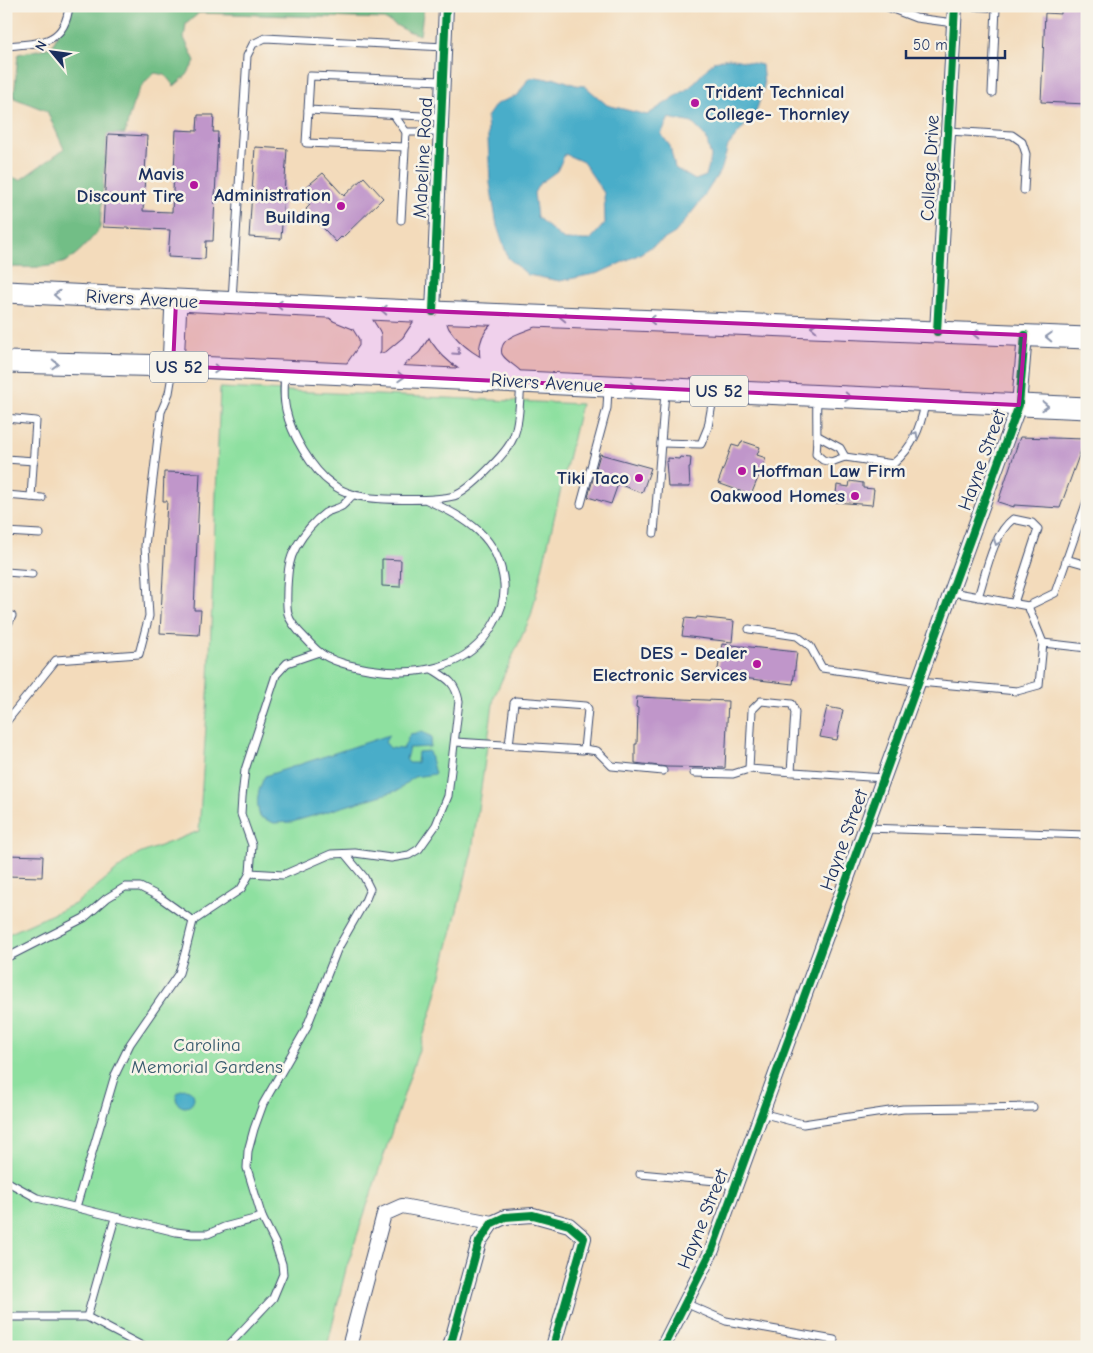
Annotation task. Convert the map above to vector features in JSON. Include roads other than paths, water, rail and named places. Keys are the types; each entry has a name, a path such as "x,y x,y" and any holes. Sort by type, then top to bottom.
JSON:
{"main road":[{"name":"Rivers Avenue","path":"6,292 433,312 1087,338"},
{"path":"173,366 176,301"},
{"path":"328,307 360,320 370,336 370,349 352,375"},
{"path":"352,375 392,361 411,345 433,312"},
{"path":"433,312 439,334 454,350 473,366 514,382"},
{"path":"514,382 494,362 491,355 491,346 494,337 501,330 533,316"},
{"name":"Rivers Avenue","path":"6,362 173,366 1087,408"}],"street":[{"name":"Mabeline Road","path":"433,312 446,6"},
{"name":"College Drive","path":"937,332 956,6"},
{"name":"Hayne Street","path":"663,1347 712,1250 1019,405 1025,336"},
{"path":"350,1347 384,1214 402,1206 492,1223"},
{"path":"450,1347 479,1242 492,1223 505,1217 534,1215 569,1225 584,1238 553,1347"}],"lane":[{"path":"6,46 32,44 53,39 68,21 69,6"},
{"path":"885,6 916,18 955,23"},
{"path":"971,6 996,8 992,93"},
{"path":"232,303 246,56 253,44 265,38 444,47"},
{"path":"405,147 306,143 310,76 443,81"},
{"path":"308,110 442,117"},
{"path":"394,115 406,132 401,220"},
{"path":"948,131 1012,135 1022,142 1026,154 1024,190"},
{"path":"406,132 441,132"},
{"path":"6,722 56,660 140,654 149,616 145,546 148,518 161,412 169,394 173,366"},
{"path":"285,372 286,411 301,446 318,472 332,484 353,495 427,500 454,496 464,491 508,448 514,437 518,417 514,382"},
{"path":"581,504 607,408 608,386"},
{"path":"654,533 665,389"},
{"path":"661,443 701,444 708,427 714,391"},
{"path":"817,396 816,421 818,436 816,454 818,457 831,462 845,457 893,464 905,453 921,426 926,401"},
{"path":"6,418 36,421 31,497"},
{"path":"818,436 840,448 845,457"},
{"path":"6,459 34,461"},
{"path":"6,495 42,498"},
{"path":"353,495 341,506 326,512 314,522 295,548 288,563 288,615 300,633 319,652 339,662 384,671 408,672 432,669 456,661 472,651 488,635 500,612 504,590 502,570 487,538 460,518 427,500"},
{"path":"952,592 1028,606 1055,593 1087,501"},
{"path":"978,597 998,537 1004,526 1013,519 1032,523 1038,529 1014,603"},
{"path":"6,532 40,534"},
{"path":"1066,559 1087,565"},
{"path":"6,572 32,574"},
{"path":"749,629 797,636 810,646 822,668 919,682 1017,691 1039,685 1043,643 1028,606"},
{"path":"6,615 12,616 6,628"},
{"path":"1043,643 1087,648"},
{"path":"76,1207 115,1075 130,1044 179,973 193,921 241,889 250,873 252,845 241,814 246,770 276,675 287,664 319,652"},
{"path":"250,873 282,875 331,854 355,853 391,858 409,855 419,849 436,825 448,796 459,701 456,689 448,679 432,669"},
{"path":"509,745 514,703 516,701 586,706 588,709 584,748"},
{"path":"749,769 752,710 761,701 792,704 795,712 791,772"},
{"path":"455,742 583,750 584,748 597,751 612,766 663,771"},
{"path":"694,773 733,774 749,769 884,778"},
{"path":"866,828 1087,835"},
{"path":"227,1347 273,1298 283,1274 282,1264 275,1243 262,1217 247,1168 248,1151 263,1104 306,1029 337,950 370,889 364,877 345,854"},
{"path":"6,958 84,918 107,898 125,887 140,887 158,896 193,921"},
{"path":"761,1113 804,1124 903,1109 1033,1107"},
{"path":"640,1174 716,1180 735,1187"},
{"path":"6,1181 37,1198 176,1232 208,1234 224,1227 262,1217"},
{"path":"87,1317 114,1218"},
{"path":"685,1303 726,1320 834,1340"},
{"path":"6,1317 87,1317 144,1347"}],"water":[{"path":"729,58 762,65 764,86 756,112 728,146 722,168 701,201 675,233 636,256 599,273 560,281 528,275 508,258 497,226 490,183 487,117 496,104 518,95 528,79 536,77 556,78 585,86 607,105 647,115 690,87 714,61","holes":["669,118 692,123 706,137 711,157 706,176 695,180 675,168 670,146 661,134","565,154 583,162 604,193 605,223 590,240 564,240 537,217 534,193 539,184 557,171"]},
{"path":"422,732 432,737 430,747 409,748 406,759 409,763 417,763 418,752 429,751 435,774 414,777 399,790 292,822 274,823 260,817 258,796 265,776 389,735 385,742 390,748 403,749 410,734"},
{"path":"181,1089 189,1089 194,1094 192,1105 181,1107 176,1102 176,1094"}],"place":[{"name":"Trident Technical College- Thornley","path":"695,103"},
{"name":"Mavis Discount Tire","path":"194,185"},
{"name":"Administration Building","path":"341,206"},
{"name":"Hoffman Law Firm","path":"742,471"},
{"name":"Tiki Taco","path":"639,478"},
{"name":"Oakwood Homes","path":"855,496"},
{"name":"DES - Dealer Electronic Services","path":"757,664"}],"park label":[{"name":"Carolina Memorial Gardens","path":"207,1056"}]}
